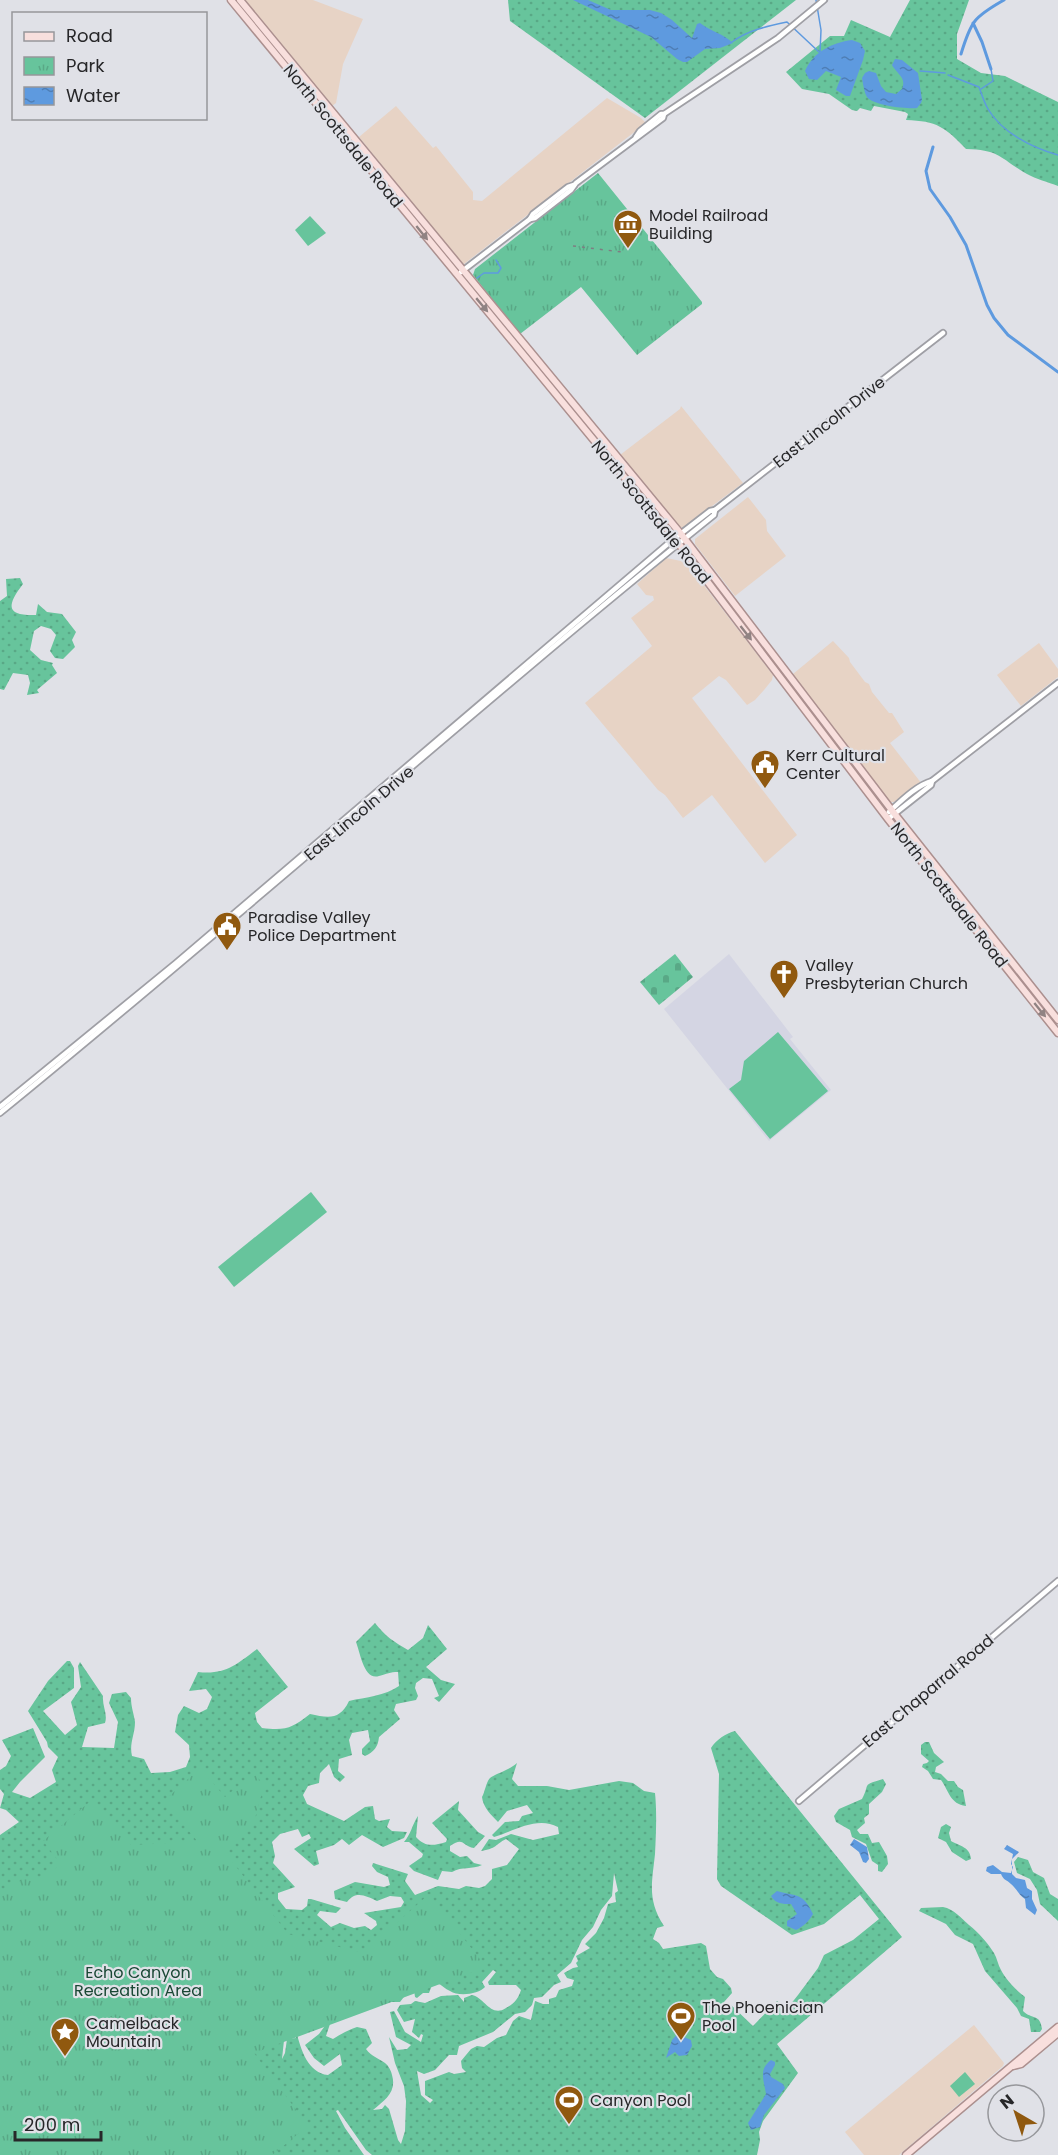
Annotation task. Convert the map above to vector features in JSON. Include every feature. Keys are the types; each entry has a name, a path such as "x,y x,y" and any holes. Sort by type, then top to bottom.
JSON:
{"main road":[{"name":"North Scottsdale Road","path":"231,0 612,463 682,536 893,812 1058,1020"},
{"name":"North Scottsdale Road","path":"240,0 606,444 676,541 887,817 1058,1033"},
{"path":"456,275 530,219 547,209 574,185 663,118 664,114 795,26 823,1"},
{"path":"328,118 332,118 348,137 353,137 354,145 366,159 366,165"},
{"name":"East Lincoln Drive","path":"0,1113 682,536 714,514 715,510 943,333"},
{"path":"507,335 527,355 534,357 535,364 547,384"},
{"path":"581,424 599,442 606,444 606,450 612,463"},
{"path":"887,817 931,785 932,781 1058,682"},
{"name":"East Lincoln Drive","path":"0,1107 187,956"},
{"name":"East Chaparral Road","path":"799,1801 1058,1581"},
{"path":"906,2155 1013,2066 1021,2064 1055,2034 1058,2027"}],"shaded area":[{"path":"245,0 313,0 363,19 343,64 336,103 332,106"},
{"path":"607,98 646,123 464,264 460,262 359,137 396,106 433,148 436,146 473,192 473,200 482,201"},
{"path":"681,406 743,483 684,527 680,527 620,455"},
{"path":"748,497 766,520 767,531 786,556 735,596 695,544 695,539"},
{"path":"666,558 686,562 773,675 764,690 747,705 726,680 719,676 692,698 797,835 765,863 712,795 683,818 585,703 652,646 631,618 654,600 653,596 646,595 637,584"},
{"path":"833,641 849,658 889,713 892,713 904,732 890,743 922,784 894,802 890,802 793,678 793,674"},
{"path":"1039,643 1058,669 1058,677 1021,706 997,675"},
{"path":"729,954 793,1037 790,1039 831,1090 769,1141 664,1009"},
{"path":"974,2025 1004,2063 1003,2066 899,2155 864,2155 845,2132"}],"green space":[{"path":"508,0 796,0 645,118 510,21"},
{"path":"910,0 969,0 957,34 957,59 981,73 1005,76 1058,102 1058,186 1031,176 993,153 966,149 940,127 926,122 906,120 908,114 905,112 874,106 871,111 860,108 857,111 852,110 829,94 802,89 786,72 830,36 844,36 851,20 890,37"},
{"path":"598,173 702,302 637,355 581,287 520,334 473,275 475,269"},
{"path":"310,216 326,233 308,246 295,230"},
{"path":"20,578 23,584 12,603 14,611 19,614 36,615 38,604 47,612 62,614 76,632 72,640 75,647 63,659 55,658 50,651 56,635 51,629 41,626 34,631 30,650 41,660 53,663 57,673 37,690 39,693 27,695 30,683 28,675 13,673 4,690 0,689 0,601 7,596 6,579"},
{"path":"675,954 693,977 659,1005 640,982"},
{"path":"778,1032 828,1091 770,1139 729,1089 741,1080 744,1061"},
{"path":"311,1192 327,1212 234,1287 218,1267"},
{"path":"375,1623 382,1632 408,1650 423,1638 428,1625 447,1649 426,1667 441,1680 455,1684 439,1702 434,1698 439,1696 432,1679 423,1678 416,1683 418,1696 416,1700 396,1704 394,1710 400,1719 379,1737 377,1746 371,1753 365,1756 362,1754 362,1749 370,1741 368,1730 352,1733 349,1740 352,1755 339,1759 338,1771 345,1777 340,1782 334,1777 329,1764 320,1773 319,1783 308,1786 303,1795 307,1804 344,1821 365,1807 373,1806 375,1819 379,1821 390,1819 387,1827 392,1831 407,1832 404,1838 383,1847 362,1835 349,1845 342,1839 334,1845 316,1851 319,1864 314,1866 294,1849 311,1838 309,1834 302,1837 298,1829 280,1834 272,1842 275,1856 273,1863 295,1887 278,1893 278,1899 286,1909 302,1910 307,1906 308,1899 311,1899 341,1908 336,1913 320,1911 317,1915 331,1927 340,1923 354,1928 365,1926 371,1930 377,1925 376,1921 364,1913 401,1907 404,1902 401,1897 390,1896 377,1901 358,1895 347,1902 335,1899 334,1891 355,1882 384,1887 390,1885 388,1877 377,1872 372,1866 373,1863 408,1874 405,1881 415,1895 438,1886 459,1889 466,1886 479,1888 485,1886 492,1879 492,1869 507,1865 519,1849 506,1839 493,1848 481,1851 489,1839 496,1840 511,1834 533,1840 559,1834 558,1827 542,1823 494,1837 492,1835 505,1822 519,1821 522,1816 533,1813 527,1805 507,1811 498,1822 483,1801 482,1797 490,1778 517,1763 512,1779 518,1786 547,1786 569,1790 619,1781 633,1783 644,1791 655,1793 656,1831 652,1891 655,1908 664,1926 657,1928 653,1939 663,1949 701,1943 706,1946 710,1969 731,1988 732,1993 724,2002 726,2006 731,2005 753,2026 777,2001 784,2006 790,2005 818,1968 824,1955 853,1940 879,1919 860,1895 824,1924 792,1935 721,1886 717,1879 719,1774 711,1748 722,1737 735,1731 902,1937 777,2044 798,2073 763,2121 759,2132 757,2155 372,2155 338,2110 336,2111 345,2128 364,2155 0,2155 0,2098 11,2099 20,2092 36,2089 61,2067 56,2079 65,2081 69,2078 72,2083 81,2072 97,2072 101,2066 91,2065 98,2054 100,2058 107,2058 101,2051 110,2040 118,2038 126,2027 122,2027 108,2039 89,2041 87,2055 70,2044 63,2048 57,2047 52,2037 50,2042 45,2043 40,2031 14,2019 8,2019 4,2023 10,2026 17,2037 9,2047 23,2048 45,2055 46,2058 39,2066 24,2056 2,2057 0,2063 0,1835 19,1822 6,1810 0,1808 4,1794 0,1789 0,1770 6,1766 11,1756 2,1740 33,1728 45,1757 12,1792 30,1798 56,1782 52,1770 58,1757 48,1747 28,1711 48,1681 67,1661 70,1661 74,1668 74,1688 43,1711 65,1735 77,1725 71,1702 81,1687 78,1666 80,1662 103,1696 106,1716 105,1723 88,1727 82,1747 114,1748 118,1722 109,1703 112,1694 126,1692 131,1698 135,1722 132,1756 144,1759 151,1773 170,1772 186,1767 190,1757 189,1745 175,1732 178,1715 184,1706 199,1713 207,1709 212,1697 206,1689 189,1691 198,1672 216,1672 230,1668 257,1649 288,1687 255,1713 257,1722 262,1728 283,1729 298,1723 310,1714 328,1717 338,1715 349,1701 382,1694 399,1686 398,1672 374,1676 366,1670 356,1642","holes":["614,1873 618,1891 615,1893 616,1902 608,1904 596,1933 585,1944 590,1948 576,1956 578,1967 564,1973 567,1978 574,1980 572,1986 559,1990 556,1997 549,1999 549,2004 535,2001 531,2020 519,2016 513,2021 506,2035 484,2047 477,2046 471,2049 461,2061 462,2068 466,2072 454,2074 449,2072 425,2081 425,2095 433,2100 430,2103 421,2095 417,2071 424,2074 435,2070 449,2055 457,2055 459,2046 493,2032 515,2014 525,2012 532,2005 534,1998 542,1997 554,1985 561,1982 557,1975 571,1963 582,1940 612,1896","493,1970 496,1972 488,1982 489,1985 516,1985 521,1990 514,2002 501,2010 492,2009 472,1995 464,1998 464,2002 458,1995 441,1996 425,2003 415,2001 411,2004 400,2005 397,2010 404,2022 415,2019 412,2032 419,2038 421,2034 423,2035 421,2042 405,2032 394,2011 390,2012 396,2037 411,2045 407,2049 397,2050 389,2037 395,2063 404,2086 406,2101 405,2131 401,2144 389,2109 385,2105 382,2109 373,2110 389,2095 393,2081 388,2066 366,2049 372,2043 366,2029 357,2027 333,2039 326,2036 330,2024 327,2023 319,2034 305,2045 314,2058 324,2066 340,2054 342,2065 328,2075 315,2070 310,2064 302,2051 296,2030 296,2038 287,2039 282,2059 285,2031 277,2023 268,2030 260,2029 254,2032 252,2030 252,2027 281,2016 286,2026 297,2028 301,2023 311,2023 326,2012 332,2018 346,2011 350,2004 360,1997 363,1998 360,2005 375,2001 392,1990 385,2000 388,2002 400,2002 407,1993 414,1990 417,1998 423,1993 429,1993 432,1985 437,1983 454,1993 474,1993 485,1987 482,1982"]},
{"path":"929,1742 934,1753 944,1762 936,1767 935,1772 948,1781 954,1781 963,1790 966,1806 956,1803 941,1780 933,1779 922,1767 929,1761 921,1754 921,1745"},
{"name":"Echo Canyon Recreation Area","path":"200,1768 225,1797 254,1773 264,1785 254,1822 224,1851 288,1934 363,1953 429,1894 486,1967 254,2053 308,2126 272,2155 0,2155 0,1892 32,1875 40,1880 61,1864 43,1841 93,1799 131,1845 198,1842 164,1801"},
{"path":"883,1779 886,1784 882,1792 869,1804 869,1814 864,1818 865,1823 857,1830 860,1834 868,1834 872,1843 879,1842 887,1856 888,1864 882,1872 878,1871 878,1865 872,1861 866,1844 852,1837 850,1830 836,1822 834,1816 839,1809 862,1799 869,1784"},
{"path":"459,1801 458,1810 478,1832 485,1836 474,1848 458,1842 450,1846 450,1851 460,1857 467,1856 474,1863 482,1865 452,1872 442,1871 438,1880 414,1871 409,1866 423,1854 409,1842 404,1842 418,1816 416,1837 419,1840 430,1845 446,1842 447,1839 432,1823"},
{"path":"946,1824 951,1827 949,1833 951,1841 967,1849 971,1859 966,1861 952,1852 946,1842 938,1838 941,1827"},
{"path":"1018,1857 1028,1860 1033,1872 1044,1878 1050,1894 1058,1899 1058,1921 1040,1904 1037,1890 1030,1879 1017,1873 1014,1862"},
{"path":"943,1907 957,1914 989,1945 1006,1978 1025,1997 1023,2011 1041,2024 1040,2032 1031,2032 1029,2019 1021,2016 1017,2008 985,1971 973,1944 955,1935 946,1924 919,1911 921,1908"},
{"path":"965,2072 975,2084 959,2097 950,2086"}],"water":[{"path":"573,0 588,0 611,10 650,10 661,13 692,38 697,24 700,23 733,43 720,48 705,49 687,62 683,62 651,37"},
{"path":"852,40 860,43 865,51 850,96 836,90 841,77 826,71 817,80 809,79 805,71 813,58 824,49 837,43"},
{"path":"895,59 902,60 918,73 922,100 917,108 883,105 876,103 866,95 862,78 869,71 876,73 886,92 896,94 902,89 902,79 892,65"},
{"path":"854,1839 867,1847 869,1859 866,1863 863,1862 859,1852 850,1845"},
{"path":"1007,1845 1019,1852 1012,1859 1013,1854 1004,1849"},
{"path":"993,1865 1002,1872 1011,1873 1012,1870 1012,1874 1016,1878 1025,1880 1027,1888 1032,1891 1032,1899 1037,1910 1035,1915 1026,1908 1025,1899 1001,1874 991,1874 986,1871 987,1867"},
{"path":"777,1891 799,1897 809,1907 813,1914 799,1929 787,1926 787,1921 797,1914 791,1904 780,1903 773,1899 771,1896"},
{"name":"The Phoenician Pool","path":"685,2026 684,2037 691,2040 692,2046 687,2055 679,2056 675,2052 666,2058 672,2040"},
{"path":"771,2060 775,2062 775,2065 770,2074 771,2077 783,2084 785,2088 764,2115 760,2127 751,2130 748,2123 766,2094 763,2071"}],"waterway":[{"path":"816,0 821,30 820,53"},
{"path":"961,54 975,21 1004,0"},
{"path":"732,42 751,31 787,22 819,52"},
{"path":"973,23 991,69"},
{"path":"981,89 993,81 991,69"},
{"path":"920,71 945,73"},
{"path":"948,75 979,87 994,118 1010,132 1029,144 1058,155"},
{"path":"933,147 926,171 930,189 966,245 987,305 994,318 1008,335 1058,372"},
{"path":"477,278 484,273 498,273 501,268 496,260"}],"railway":[{"path":"573,246 622,252"}],"place":[{"name":"Model Railroad Building","path":"628,250"},
{"name":"Kerr Cultural Center","path":"765,790"},
{"name":"Paradise Valley Police Department","path":"227,952"},
{"name":"Valley Presbyterian Church","path":"784,1000"},
{"name":"The Phoenician Pool","path":"681,2042"},
{"name":"Camelback Mountain","path":"65,2058"},
{"name":"Canyon Pool","path":"569,2126"}]}
